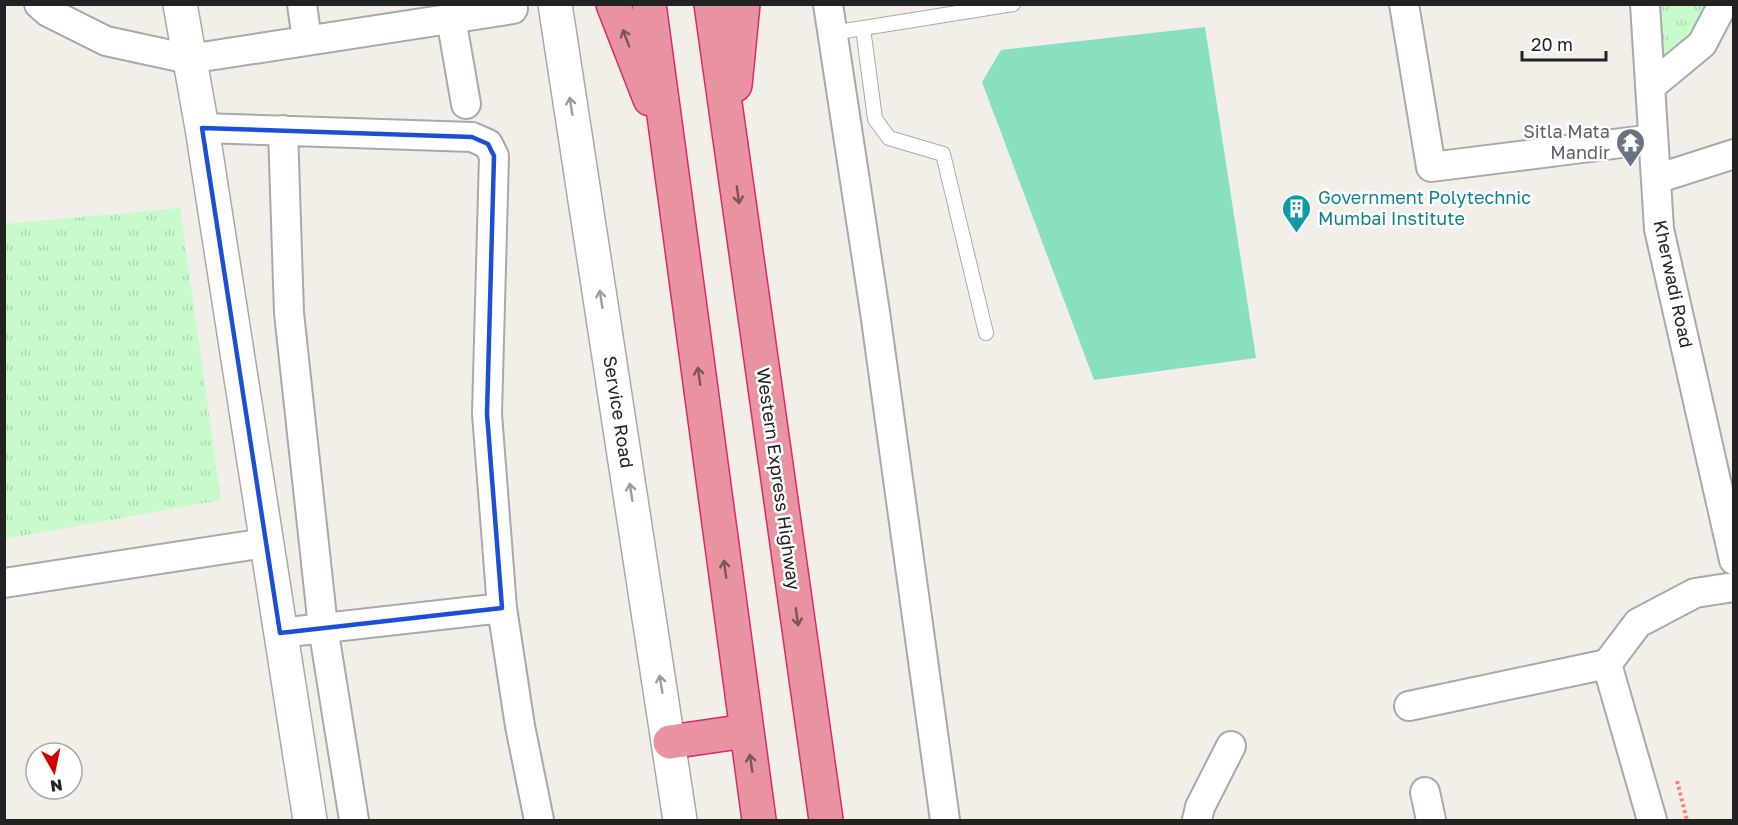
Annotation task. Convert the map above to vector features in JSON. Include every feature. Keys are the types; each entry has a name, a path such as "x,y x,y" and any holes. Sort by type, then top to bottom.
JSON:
{"highway":[{"path":"613,4 670,151"},
{"path":"649,4 759,820"},
{"path":"711,4 730,137"},
{"path":"730,137 743,4"},
{"name":"Western Express Highway","path":"730,137 826,820"},
{"path":"670,742 746,731"}],"street":[{"path":"39,4 48,12 106,41 189,59 307,41 387,16 451,18 513,9"},
{"path":"180,4 202,128 310,820"},
{"path":"302,4 307,41"},
{"name":"Service Road","path":"555,4 670,742 680,820"},
{"path":"828,4 875,312 945,820"},
{"path":"1404,4 1431,167 1653,139"},
{"name":"Kherwadi Road","path":"1645,4 1659,229 1734,560"},
{"path":"1650,87 1702,44 1723,4"},
{"path":"451,18 466,104"},
{"path":"202,128 472,137 488,144 494,156 487,414 502,608 522,734 540,820"},
{"path":"283,130 289,313 323,627 354,820"},
{"path":"1656,179 1734,154"},
{"path":"4,583 266,543"},
{"path":"1409,706 1608,664 1638,623 1695,593 1734,587"},
{"path":"280,633 502,608"},
{"path":"1608,664 1652,820"},
{"path":"1197,820 1200,807 1231,746"},
{"path":"1425,792 1431,820"}],"lane":[{"path":"832,33 1013,4"},
{"path":"863,28 875,119 888,138 943,154 986,333"}],"path":[{"path":"1677,782 1687,820"}],"highlighted area":[{"path":"202,128 472,137 488,144 494,156 487,414 502,608 280,633"}],"green space":[{"path":"1654,5 1714,5 1696,39 1658,64"},
{"path":"1205,27 1256,358 1094,380 982,82 1001,50"},
{"path":"180,208 221,500 5,539 5,224"}],"place":[{"name":"Sitla Mata Mandir","path":"1631,168"},
{"name":"Government Polytechnic Mumbai Institute","path":"1297,234"}]}
